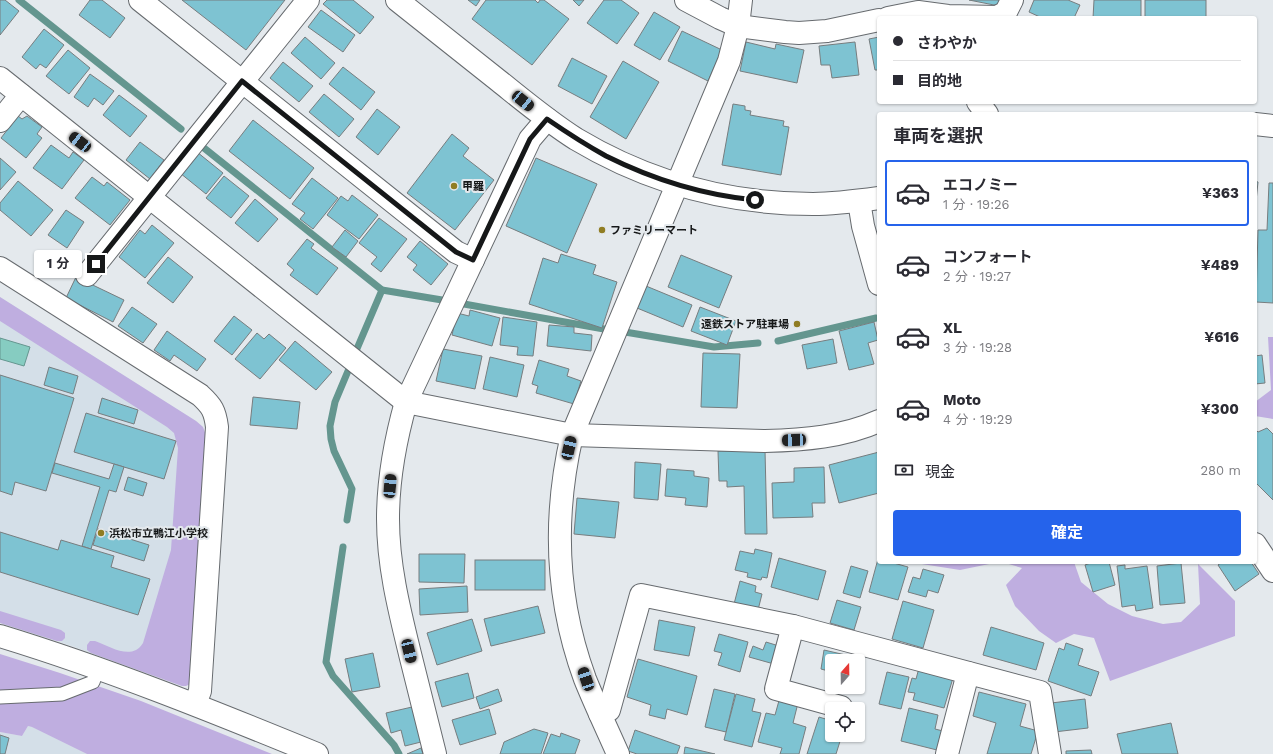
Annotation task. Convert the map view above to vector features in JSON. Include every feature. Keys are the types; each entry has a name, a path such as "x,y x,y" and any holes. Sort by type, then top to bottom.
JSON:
{"street":[{"path":"140,0 456,252 473,260"},
{"path":"87,275 308,0"},
{"path":"397,0 547,119 576,139 607,156 640,171 677,184 743,199 778,203 814,204 869,200 863,226 877,277"},
{"path":"686,0 738,26 785,32 806,33 827,31 877,20"},
{"path":"618,754 586,679 569,627 561,572 559,544 562,489 566,462 572,435 729,62 738,26 741,0"},
{"path":"1000,16 1006,12 1012,0"},
{"path":"898,16 932,11 948,16"},
{"path":"0,78 406,402 572,435 765,441 794,440 822,437 850,431 877,422"},
{"path":"0,121 21,95"},
{"path":"435,754 398,606 390,556 388,519 390,475 398,432 406,402 530,139 547,119"},
{"path":"1257,124 1273,126"},
{"path":"0,268 200,395 209,404 215,414 217,427 200,691 195,704"},
{"path":"1257,547 1273,571"},
{"path":"600,714 609,710 641,595 793,626 1040,692 1050,754"},
{"path":"793,626 776,689 825,703"},
{"path":"0,636 98,668 195,704 317,754"},
{"path":"947,754 968,673"}],"lane":[{"path":"0,697 62,694 93,682 98,668"}],"shaded area":[{"name":"浜松市立鴨江小学校","path":"0,297 196,421 203,427 186,686 182,686 69,645 0,623"},
{"path":"0,297 196,421 203,427 206,435 190,684 186,686 182,686 91,653 87,650 87,645 90,641 95,641 114,649 127,652 133,651 143,643 171,550 178,448 174,433 167,427 0,321"},
{"path":"1268,337 1273,337 1273,419 1257,416 1257,400 1271,390"},
{"path":"0,338 30,347 24,366 0,359"},
{"path":"922,564 989,564 960,570"},
{"path":"1009,564 1075,564 1081,582 1108,604 1132,616 1163,624 1181,622 1200,604 1198,564 1235,601 1235,636 1110,681 1094,638 1074,634 1056,643 1039,631 1015,606 1006,585 1022,568"},
{"path":"0,611 61,630 65,633 65,638 62,641 57,641 0,623"},
{"path":"0,654 141,701 272,754 87,754 32,727 28,726 22,736 0,732"},
{"path":"28,726 33,727 87,754 0,754 0,732 22,736"}],"building":[{"path":"0,0 5,0 19,11 0,35"},
{"path":"90,0 102,0 125,18 110,38 79,15"},
{"path":"182,0 285,0 246,50"},
{"path":"327,0 353,0 374,17 360,34 323,4"},
{"path":"468,0 480,0 476,6"},
{"path":"486,0 535,0 538,3 540,0 544,0 569,19 532,65 472,19"},
{"path":"573,0 584,0 579,6"},
{"path":"604,0 621,0 639,13 617,44 587,23"},
{"path":"969,0 1000,0 999,6"},
{"path":"1034,0 1068,0 1080,5 1075,16 1038,16 1029,12"},
{"path":"1094,0 1141,0 1141,16 1093,16"},
{"path":"1145,0 1206,0 1206,16 1145,16"},
{"path":"321,10 355,35 343,52 308,27"},
{"path":"654,12 680,27 660,60 634,45"},
{"path":"44,29 64,45 46,68 40,64 36,69 22,57"},
{"path":"682,31 722,50 708,81 668,61"},
{"path":"305,37 335,63 321,79 291,53"},
{"path":"877,37 877,70 875,70 869,39"},
{"path":"746,42 775,49 776,44 804,50 797,83 740,71"},
{"path":"855,42 859,75 832,78 830,65 821,65 819,46"},
{"path":"68,50 90,68 69,94 46,76"},
{"path":"572,58 607,76 592,104 558,86"},
{"path":"623,61 659,82 626,139 590,117"},
{"path":"283,62 313,86 299,102 270,78"},
{"path":"343,67 375,92 361,110 329,84"},
{"path":"90,74 114,91 103,105 94,98 88,107 74,97"},
{"path":"324,94 354,119 339,137 309,112"},
{"path":"119,95 147,116 130,137 103,115"},
{"path":"733,104 745,106 745,110 751,111 750,115 784,121 783,126 789,127 781,175 722,165"},
{"path":"377,109 400,127 378,155 356,137"},
{"path":"18,116 22,119 27,116 42,127 37,134 42,138 26,158 1,138"},
{"path":"253,120 314,168 290,199 229,151"},
{"path":"452,134 469,148 463,156 494,180 455,230 407,193"},
{"path":"140,142 164,160 150,179 126,160"},
{"path":"51,145 69,158 73,152 84,160 62,189 33,168"},
{"path":"197,152 223,173 206,194 180,173"},
{"path":"0,158 16,172 0,190"},
{"path":"536,158 597,184 567,253 506,226"},
{"path":"224,176 249,196 231,218 206,198"},
{"path":"92,177 104,186 107,182 130,200 110,225 75,198"},
{"path":"312,178 338,198 313,229 300,219 305,213 292,204"},
{"path":"18,181 53,210 31,236 0,210 0,203"},
{"path":"1269,183 1273,183 1273,303 1257,302 1258,230 1267,230"},
{"path":"352,195 378,215 359,239 327,215 341,196 348,201"},
{"path":"255,199 278,219 258,242 235,223"},
{"path":"66,210 84,222 67,248 48,235"},
{"path":"379,218 407,239 381,272 371,264 377,257 359,243"},
{"path":"152,225 174,243 145,278 119,257 140,230 145,234"},
{"path":"345,230 358,241 346,257 332,247"},
{"path":"307,239 314,244 311,248 338,268 317,295 290,275 294,270 287,264"},
{"path":"420,241 448,264 431,285 413,270 417,265 407,257"},
{"path":"561,254 596,265 593,274 617,282 602,328 529,304 543,258 558,263"},
{"path":"681,255 732,276 719,308 668,287"},
{"path":"168,257 193,277 173,303 147,283"},
{"path":"76,277 124,300 113,322 66,298"},
{"path":"646,286 692,305 683,327 637,308"},
{"path":"132,307 157,324 143,343 118,326"},
{"path":"700,307 736,321 727,345 691,331"},
{"path":"470,310 500,318 492,346 452,335 457,313 469,316"},
{"path":"234,316 252,330 232,355 214,341"},
{"path":"503,317 537,322 533,356 517,355 518,347 500,345"},
{"path":"874,322 877,340 868,343 874,364 849,370 839,331"},
{"path":"549,325 574,327 574,333 592,335 591,351 547,346"},
{"path":"167,331 206,359 197,371 174,355 170,361 154,350"},
{"path":"257,333 264,339 269,334 286,348 260,379 235,359"},
{"path":"833,339 837,363 807,369 802,345"},
{"path":"295,341 332,372 316,390 279,360"},
{"path":"443,349 482,356 475,389 436,381"},
{"path":"703,353 740,354 737,408 701,407"},
{"path":"1262,355 1265,383 1257,384 1257,356"},
{"path":"490,357 524,365 517,397 483,389"},
{"path":"539,360 569,369 567,376 581,381 574,404 536,393 538,386 532,384"},
{"path":"49,367 78,376 73,394 44,385"},
{"path":"0,375 74,398 46,491 15,482 12,495 0,491"},
{"path":"253,397 300,402 297,429 250,425"},
{"path":"102,398 138,410 134,424 98,413"},
{"path":"86,413 176,441 164,479 74,452"},
{"path":"1267,428 1273,434 1273,500 1257,484 1257,431 1258,432"},
{"path":"765,450 767,534 745,534 744,486 727,487 727,481 719,481 718,451"},
{"path":"877,453 877,494 839,503 829,465"},
{"path":"635,462 661,464 658,500 634,498"},
{"path":"55,463 109,479 114,464 124,467 116,492 109,490 91,549 82,546 100,487 52,473"},
{"path":"824,467 825,503 812,503 813,517 773,518 772,483 794,482 794,468"},
{"path":"667,469 694,471 694,476 709,478 707,507 685,505 686,498 665,496"},
{"path":"128,477 147,483 143,496 124,490"},
{"path":"577,498 619,502 615,538 574,534"},
{"path":"98,529 149,545 144,561 93,545"},
{"path":"0,532 58,550 61,540 114,556 111,567 150,579 138,615 0,572"},
{"path":"755,549 772,553 767,578 762,577 761,580 747,577 748,573 735,570 740,551 754,554"},
{"path":"419,554 465,554 464,583 419,582"},
{"path":"779,558 826,571 818,600 771,587"},
{"path":"475,560 545,560 545,590 475,590"},
{"path":"877,563 877,564 897,564 908,567 898,600 869,592"},
{"path":"1110,564 1115,585 1093,592 1085,565"},
{"path":"1181,564 1185,603 1160,605 1157,566"},
{"path":"1252,564 1259,574 1235,591 1218,565"},
{"path":"1125,565 1125,569 1147,566 1153,608 1136,611 1135,605 1122,607 1117,566"},
{"path":"851,566 868,571 860,598 843,593"},
{"path":"923,569 944,575 938,593 928,590 926,597 908,592 913,577 920,579"},
{"path":"740,581 756,586 755,592 762,594 758,610 734,604"},
{"path":"467,586 468,612 420,615 419,589"},
{"path":"837,600 861,607 854,630 830,623"},
{"path":"903,601 934,610 923,648 892,639"},
{"path":"538,606 545,633 491,646 484,619"},
{"path":"472,619 482,651 437,665 427,633"},
{"path":"659,620 695,627 689,656 654,650"},
{"path":"991,627 1044,643 1036,670 983,655"},
{"path":"719,634 748,642 740,672 718,665 722,653 714,651"},
{"path":"766,642 779,646 774,664 749,657 753,646 763,650"},
{"path":"1066,643 1083,649 1078,665 1099,672 1091,696 1048,681 1059,648 1064,650"},
{"path":"824,650 841,654 825,654 825,670 821,669"},
{"path":"373,653 380,687 352,692 345,659"},
{"path":"638,659 697,676 687,715 667,709 665,719 649,715 651,705 627,697"},
{"path":"919,668 953,678 944,708 913,700 915,693 908,692 912,678 916,679"},
{"path":"887,672 909,677 901,709 879,704"},
{"path":"468,673 474,698 442,707 435,682"},
{"path":"498,689 502,701 480,709 476,697"},
{"path":"714,689 735,694 726,732 705,727"},
{"path":"979,692 1026,704 1020,726 1038,731 1031,754 987,754 996,723 973,716"},
{"path":"736,694 755,699 752,711 761,713 752,747 724,740"},
{"path":"780,697 798,703 793,723 806,727 799,754 780,754 782,748 758,742 766,713 775,715"},
{"path":"1085,699 1088,728 1054,732 1051,703"},
{"path":"412,707 421,742 405,746 401,730 391,733 386,713"},
{"path":"909,708 938,715 935,729 943,731 937,750 901,741"},
{"path":"489,709 496,734 460,745 452,720"},
{"path":"819,717 825,719 825,742 840,742 836,754 807,754"},
{"path":"1171,723 1178,754 1122,754 1117,734"},
{"path":"534,729 548,733 541,754 500,754 504,742"},
{"path":"635,730 680,746 677,754 637,754 628,751"},
{"path":"561,733 580,740 575,754 543,754 551,734 560,737"},
{"path":"0,735 9,738 5,754 0,754"},
{"path":"685,747 715,754 684,754"},
{"path":"421,748 423,754 407,754"},
{"path":"1091,750 1092,754 1066,754 1066,751"}],"waterway":[{"path":"19,0 181,129"},
{"path":"204,148 382,290 442,300"},
{"path":"356,351 382,290"},
{"path":"464,304 604,329"},
{"path":"778,341 876,318"},
{"path":"625,332 714,347 758,343"},
{"path":"347,520 352,489 334,451 330,426 335,402 348,371"},
{"path":"343,547 326,662 333,676 394,745 399,754"}],"place":[{"name":"甲羅","path":"454,186"},
{"name":"ファミリーマート","path":"602,230"},
{"name":"遠鉄ストア駐車場","path":"797,324"},
{"name":"浜松市立鴨江小学校","path":"101,533"}],"route":[{"path":"96,264 242,81 456,252 473,260 530,139 547,119 576,139 607,156 640,171 674,184 743,199 755,200"}]}
